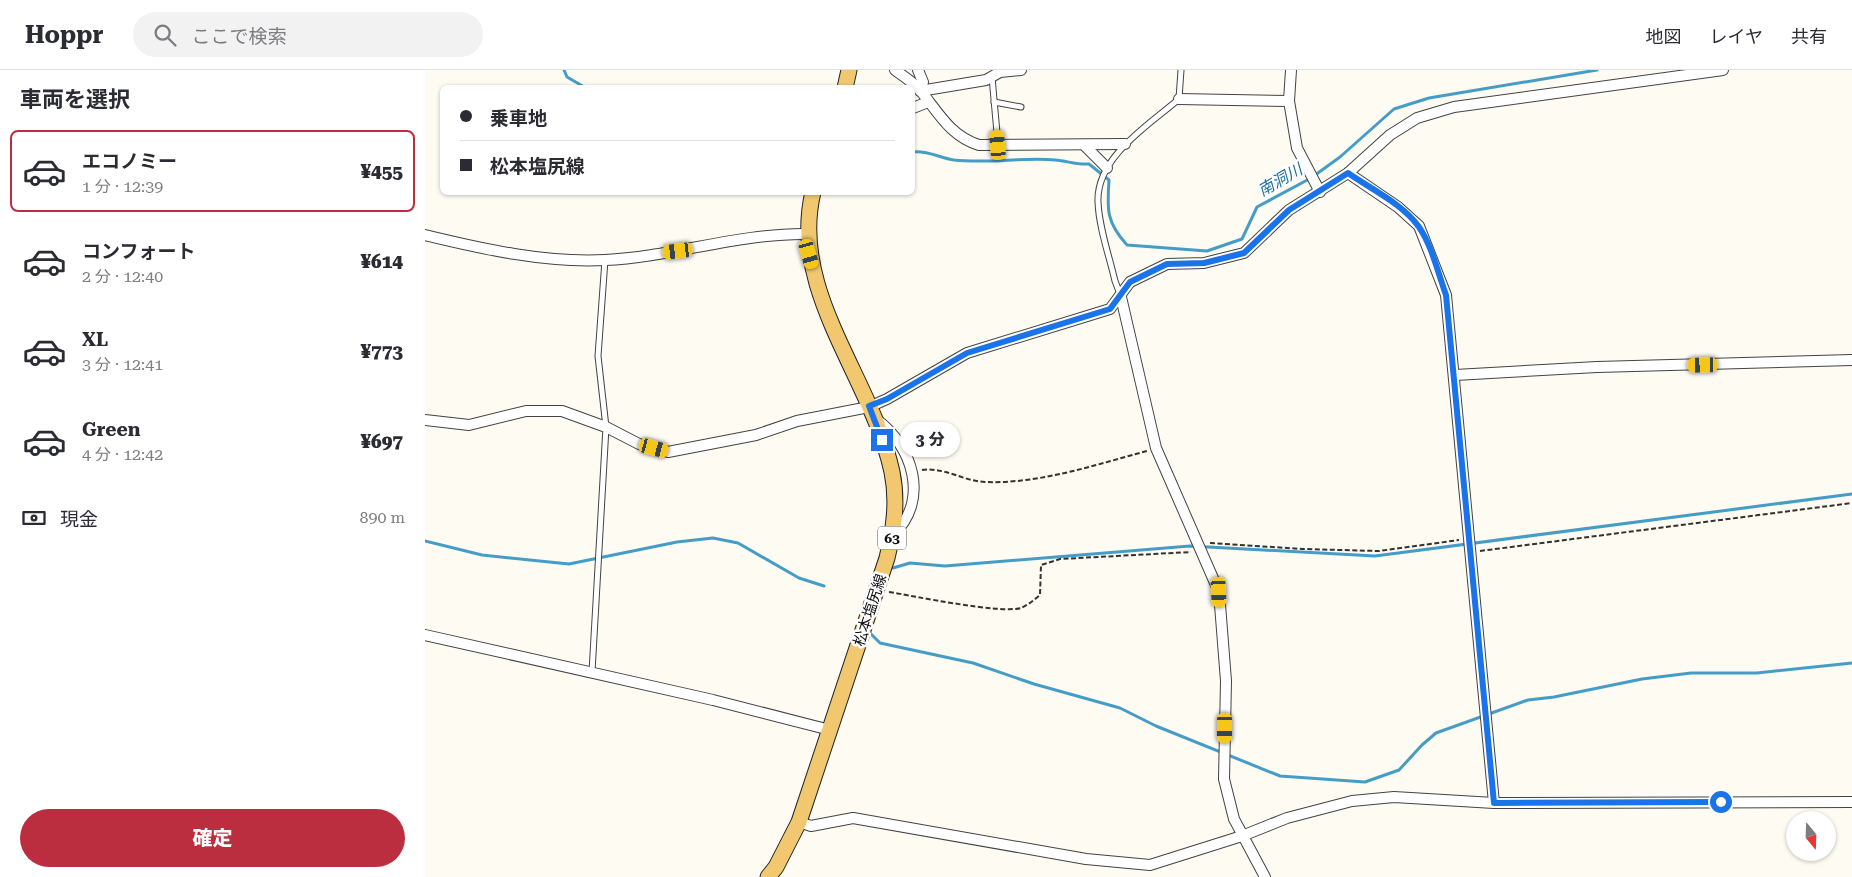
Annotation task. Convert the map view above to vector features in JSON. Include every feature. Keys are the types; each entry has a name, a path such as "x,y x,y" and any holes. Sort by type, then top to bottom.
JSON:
{"main road":[{"path":"846,85 849,70"},
{"name":"松本塩尻線","path":"768,877 776,867 799,822 877,589 893,535 895,505 892,472 871,412 821,296 809,254 807,234 812,195"}],"street":[{"path":"895,70 913,85"},
{"path":"918,70 923,82 920,91"},
{"path":"920,91 986,80 999,72 1021,70"},
{"path":"1291,70 1289,101 1297,148 1320,192"},
{"path":"425,420 469,424 526,411 562,411 606,427 639,444 668,452 756,435 797,421 871,412 887,399 967,353 1110,309 1121,297 1130,282 1167,264 1204,263 1244,253 1289,210 1348,173 1390,135 1417,118 1454,107 1723,70"},
{"path":"915,87 956,134 979,145 1085,146 1125,144"},
{"path":"1179,99 1289,101"},
{"path":"915,107 928,102"},
{"path":"1085,146 1107,168"},
{"path":"1348,173 1398,207 1419,226 1446,295 1494,803"},
{"path":"425,235 489,250 568,260 605,260 807,234"},
{"path":"1121,297 1156,448 1219,592 1226,681 1224,779 1234,820 1265,877"},
{"path":"1455,375 1597,366 1852,360"},
{"path":"871,412 903,448 913,472 914,488 909,511 905,522 893,535"},
{"path":"425,635 592,672 830,730"},
{"path":"799,822 811,826 853,818 1087,859 1150,865 1242,836 1287,818 1352,801 1394,797 1494,803 1852,802"}],"lane":[{"path":"1121,297 1115,281 1097,199 1107,168 1125,144 1179,99 1181,70"},
{"path":"992,76 998,145"},
{"path":"995,102 1021,107"},
{"path":"592,672 606,427 598,356 605,260"}],"path":[{"path":"913,472 941,470 970,480 986,482 1053,476 1156,448"},
{"path":"1471,552 1852,503"},
{"path":"877,589 980,606 1015,609 1029,604 1040,595 1041,565 1045,562 1068,558 1199,547 1379,551 1469,538"}],"waterway":[{"name":"南洞川","path":"564,70 567,77 581,85"},
{"name":"南洞川","path":"915,152 967,161 1043,159 1089,164 1109,180 1109,215 1115,229 1127,245 1207,251 1242,239 1257,207 1311,178 1340,157 1394,109 1429,98 1597,70"},
{"path":"893,568 910,563 945,566 1190,546 1375,556 1852,494"},
{"path":"425,541 482,555 569,564 677,542 713,538 738,543 799,578 824,586"},
{"path":"870,633 880,643 973,663 1034,684 1120,708 1156,726 1280,776 1365,782 1399,770 1436,733 1528,700 1554,697 1642,679 1691,673 1757,673 1852,663"}],"route":[{"path":"882,440 869,406 887,399 934,370 967,353 1110,309 1121,297 1130,282 1167,264 1204,263 1244,253 1289,210 1348,173 1398,207 1419,226 1446,295 1494,803 1721,802"}]}
